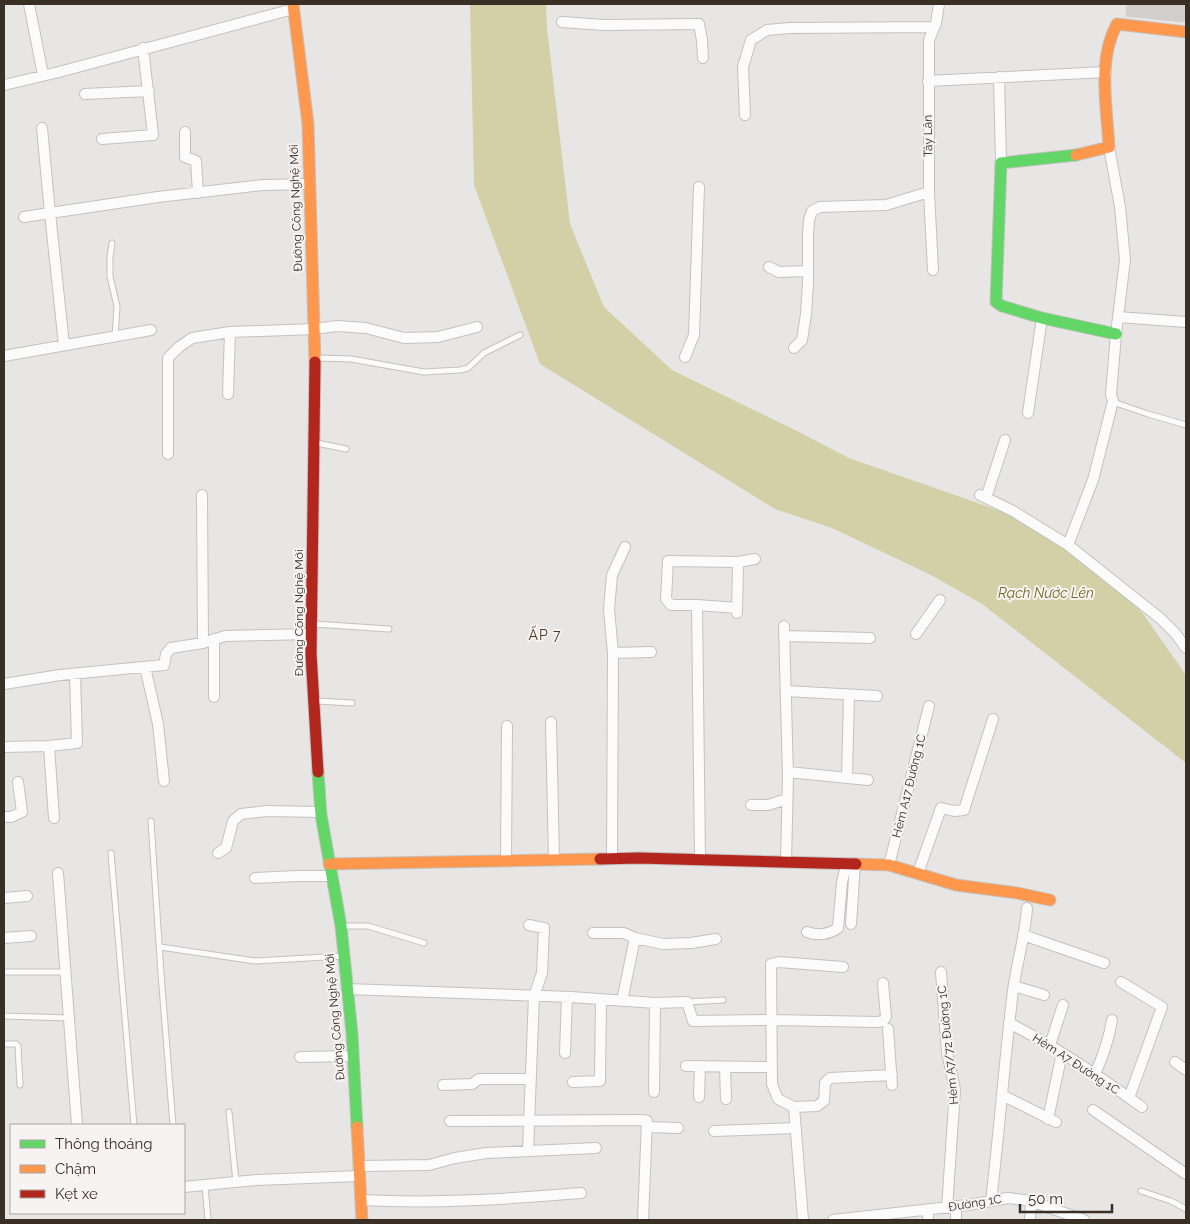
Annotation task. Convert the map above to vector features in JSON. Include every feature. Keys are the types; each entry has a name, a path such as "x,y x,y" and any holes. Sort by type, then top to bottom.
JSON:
{"street":[{"path":"29,4 43,75"},
{"name":"Tây Lân","path":"933,270 929,192 928,81 929,40 939,4"},
{"path":"4,85 293,6"},
{"name":"Đường Công Nghệ Mới","path":"293,6 308,124 310,184 314,329 311,654 321,812 341,926 347,989 353,1056 362,1220"},
{"path":"562,22 604,25 699,24 703,58"},
{"path":"1068,545 1093,480 1113,401 1111,395 1116,334 1125,260 1120,207 1109,147 1106,72 1110,31 1116,24 1186,32"},
{"path":"745,116 743,67 751,40 767,30 790,28 934,27"},
{"path":"102,139 153,135 143,48"},
{"path":"928,81 1106,72"},
{"path":"1000,77 1001,163 996,258 996,302 1002,306 1042,318 1116,334"},
{"path":"85,94 149,91"},
{"path":"42,128 64,345"},
{"path":"185,132 185,157 196,161 198,193"},
{"path":"1001,163 1071,156 1109,147"},
{"path":"24,217 158,197 264,185 310,184"},
{"path":"685,357 694,335 699,186"},
{"path":"794,348 802,340 806,314 808,235 812,211 820,207 886,205 929,192"},
{"path":"770,267 779,272 808,271"},
{"path":"1118,317 1186,322"},
{"path":"1028,413 1042,318"},
{"path":"168,454 168,358 178,346 192,338 230,332 314,329 337,326 366,328 404,338 438,337 477,327"},
{"path":"4,356 151,330"},
{"path":"228,394 230,332"},
{"path":"1005,440 983,497 1013,511 1068,545 1161,619 1186,648"},
{"path":"202,495 203,643"},
{"path":"612,859 613,652 608,610 612,575 625,547"},
{"path":"738,562 737,611 697,605 671,605 666,598 668,561 738,562 755,559"},
{"path":"916,634 940,600"},
{"path":"697,605 700,859"},
{"path":"4,684 75,674 164,665 166,654 171,648 203,643 225,636 311,629"},
{"path":"786,862 788,772 784,631 870,638"},
{"path":"214,639 214,698"},
{"path":"613,652 651,652"},
{"path":"145,666 158,724 164,781"},
{"path":"4,747 77,743 75,674"},
{"path":"786,691 877,696"},
{"path":"846,778 850,709 849,695"},
{"name":"Hẻm A17 Đường 1C","path":"890,866 929,706"},
{"path":"918,873 941,808 954,811 964,810 993,720"},
{"path":"551,722 554,860"},
{"path":"506,861 507,726"},
{"path":"49,746 54,818"},
{"path":"788,772 868,780"},
{"path":"4,817 11,817 22,812 18,782"},
{"path":"751,805 768,805 788,799"},
{"path":"218,853 226,848 233,821 241,814 267,811 321,812"},
{"path":"329,864 700,859 851,864 890,866 956,885 1002,890 1050,900"},
{"path":"851,864 851,924"},
{"path":"807,932 829,934 838,928 842,882 851,864"},
{"path":"58,873 77,1124"},
{"path":"255,878 332,876"},
{"path":"4,898 28,896"},
{"path":"991,1201 1009,1023 1026,925 1027,908"},
{"path":"528,1151 534,996 542,973 544,928 529,925"},
{"path":"592,933 624,933 635,938 663,944 691,943 716,939"},
{"path":"1023,935 1104,963"},
{"path":"4,938 31,936"},
{"path":"622,1002 635,938"},
{"path":"843,966 779,962 771,964 772,1084 778,1099 794,1108 817,1106 824,1101 825,1083 830,1078 892,1080 888,1029"},
{"name":"Hẻm A7/72 Đường 1C","path":"941,972 947,1052 955,1090 952,1207 956,1220"},
{"path":"1121,982 1162,1007 1129,1098"},
{"path":"347,989 567,997 622,1002 686,1002 693,1021 878,1022 883,1021 886,1017 883,983"},
{"path":"1014,986 1044,995"},
{"path":"565,1054 567,997"},
{"path":"573,1082 600,1081 601,1000"},
{"path":"654,1003 654,1092"},
{"path":"1050,1045 1063,1005"},
{"path":"1095,1074 1107,1045 1112,1020"},
{"name":"Hẻm A7 Đường 1C","path":"1009,1023 1050,1045 1142,1107"},
{"path":"1002,1095 1052,1120 1062,1053"},
{"path":"300,1057 353,1056"},
{"path":"1175,1062 1186,1070"},
{"path":"686,1066 726,1068 772,1067"},
{"path":"699,1097 700,1067"},
{"path":"726,1068 726,1099"},
{"path":"443,1085 472,1084 479,1079 530,1079"},
{"path":"794,1108 803,1220"},
{"path":"1092,1110 1186,1174"},
{"path":"450,1121 647,1121 643,1220"},
{"path":"647,1127 678,1128"},
{"path":"714,1130 796,1128"},
{"path":"185,1187 429,1164 486,1153 596,1148"},
{"path":"361,1200 409,1202 501,1200 581,1193"},
{"name":"Đường 1C","path":"833,1220 928,1215 952,1207 1008,1198 1031,1200 1084,1220"},
{"path":"1030,1220 1031,1200"}],"lane":[{"path":"112,243 110,277 117,306 115,337"},
{"path":"314,358 352,359 424,372 460,370 468,368 484,354 520,335"},
{"path":"1113,401 1125,407 1186,425"},
{"path":"314,443 346,449"},
{"path":"311,629 390,629"},
{"path":"314,700 352,703"},
{"path":"152,821 173,1124"},
{"path":"111,853 134,1124"},
{"path":"341,926 368,926 424,943"},
{"path":"160,948 254,961 344,956"},
{"path":"4,972 66,972"},
{"path":"686,1002 723,1000"},
{"path":"4,1016 69,1018"},
{"path":"4,1044 16,1044 18,1046 20,1085"},
{"path":"229,1112 236,1182"},
{"path":"205,1186 208,1220"},
{"path":"1141,1191 1171,1200 1186,1209"}],"water":[{"name":"Rạch Nước Lên","path":"470,4 546,4 547,28 570,224 604,307 672,370 849,458 1015,516 1070,550 1141,611 1186,675 1186,763 982,604 931,575 832,528 775,509 540,364 474,185"}],"building":[{"path":"1127,4 1186,4 1184,22 1126,16"}],"traffic: fast":[{"path":"1076,155 1001,163 996,302 1002,306 1042,318 1116,334"},
{"path":"318,772 321,815 341,926 352,1033 357,1127"}],"traffic: slow":[{"path":"293,4 308,124 315,362"},
{"path":"1076,155 1109,147 1105,100 1105,68 1111,38 1117,24 1186,32"},
{"path":"329,864 600,859"},
{"path":"856,864 889,865 956,885 1017,893 1050,900"},
{"path":"357,1127 362,1220"}],"traffic: jam":[{"path":"315,362 311,654 318,772"},
{"path":"600,859 639,858 856,864"}],"district":[{"name":"ẤP 7","path":"545,635"}]}
